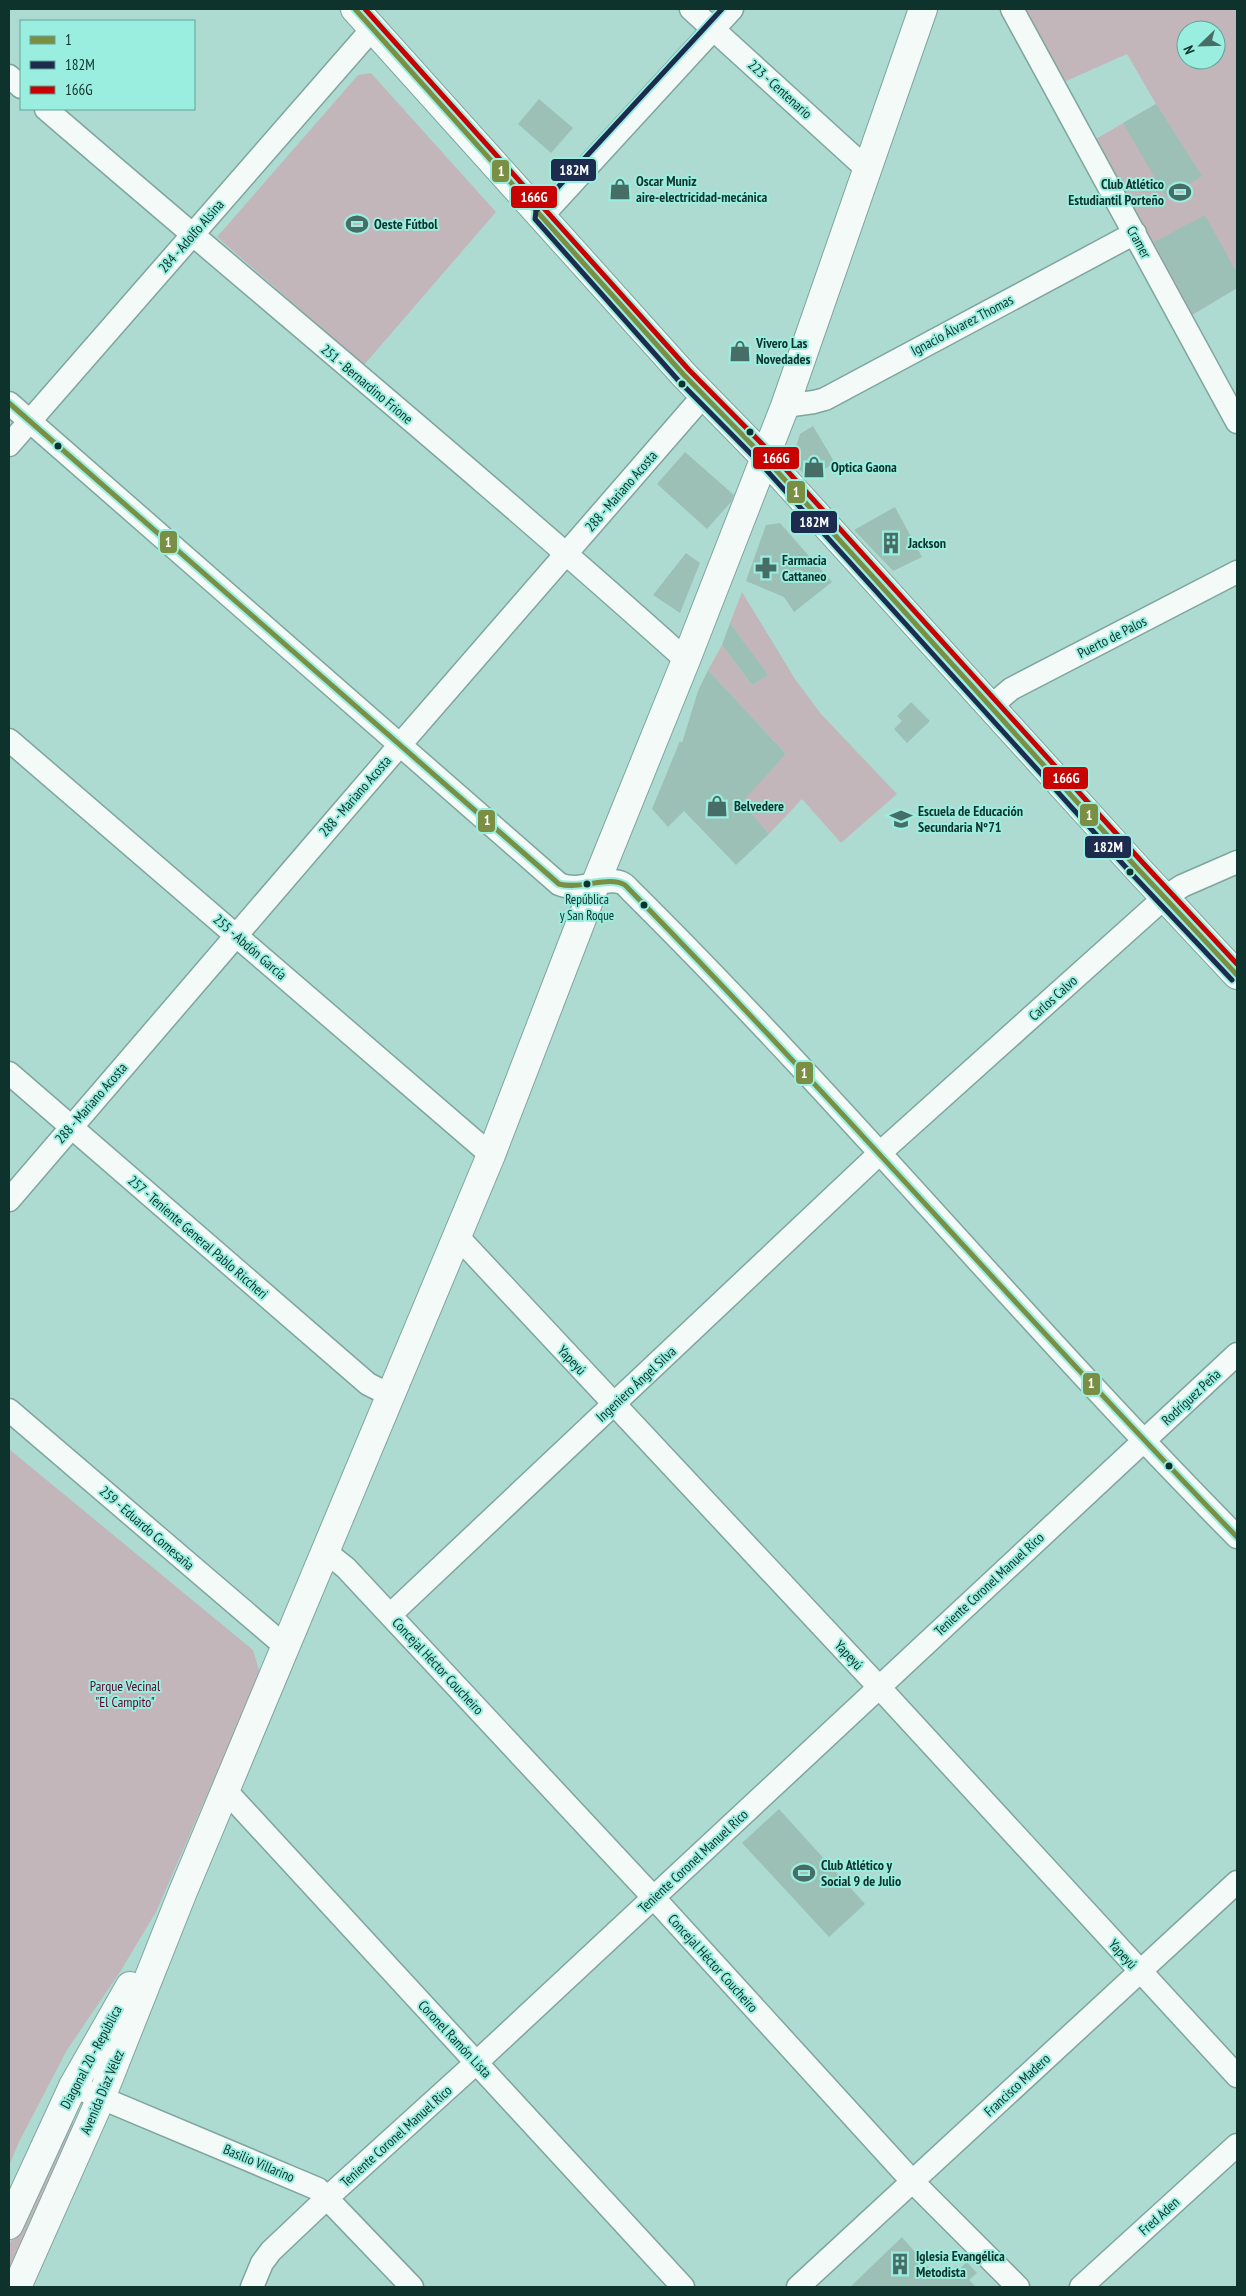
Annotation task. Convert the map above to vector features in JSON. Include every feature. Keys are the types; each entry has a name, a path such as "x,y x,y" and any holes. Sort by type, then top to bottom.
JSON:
{"main road":[{"path":"182,1894 227,1792 390,1395 458,1237 595,885 686,660 785,406 923,9"},
{"path":"364,19 704,395 765,458 1164,898 1237,975"},
{"name":"Diagonal 20 - República","path":"9,2225 74,2086 182,1894"},
{"name":"Avenida Díaz Vélez","path":"17,2287 100,2098 182,1894"}],"street":[{"name":"223 - Centenario","path":"691,9 868,170"},
{"path":"542,216 732,9"},
{"name":"Cramer","path":"1012,9 1237,422"},
{"name":"284 - Adolfo Alsina","path":"9,445 192,235 364,19"},
{"path":"9,76 20,86"},
{"name":"251 - Bernardino Frione","path":"47,110 567,553 686,660"},
{"name":"Ignacio Álvarez Thomas","path":"785,406 825,399 1135,233"},
{"name":"288 - Mariano Acosta","path":"9,1200 236,934 704,395"},
{"path":"9,403 559,884 578,888 609,881 621,882 631,890 881,1152 1144,1440 1237,1537"},
{"name":"Puerto de Palos","path":"990,707 1011,689 1237,572"},
{"name":"255 - Abdón García","path":"9,740 491,1155"},
{"name":"Carlos Calvo","path":"881,1152 1164,898 1182,886 1237,862"},
{"name":"257 - Teniente General Pablo Riccheri","path":"9,1073 368,1384 390,1395"},
{"name":"Ingeniero Ángel Silva","path":"390,1615 881,1152"},
{"name":"Yapeyú","path":"458,1237 879,1687 1139,1972 1237,2076"},
{"name":"Rodríguez Peña","path":"1144,1440 1237,1354"},
{"name":"259 - Eduardo Comesaña","path":"9,1410 286,1647"},
{"name":"Teniente Coronel Manuel Rico","path":"252,2287 262,2263 271,2251 654,1898 1144,1440"},
{"name":"Concejal Héctor Coucheiro","path":"326,1552 346,1568 654,1898 913,2182 1018,2287"},
{"name":"Coronel Ramón Lista","path":"227,1792 683,2287"},
{"name":"Francisco Madero","path":"798,2287 1237,1882"},
{"name":"Basilio Villarino","path":"74,2086 307,2183 328,2197 412,2287"},
{"name":"Fred Aden","path":"1081,2287 1237,2146"}],"green space":[{"name":"Club Atlético Estudiantil Porteño","path":"1023,9 1237,9 1237,288 1189,317 1094,140 1156,104 1127,54 1064,82"},
{"name":"Oeste Fútbol","path":"371,73 496,212 364,365 217,237 358,75"},
{"path":"742,592 795,679 821,714 897,794 841,843 802,799 769,834 741,801 786,754 708,670 722,645 752,685 767,675 730,623"},
{"name":"Parque Vecinal \"El Campito\"","path":"9,1449 253,1650 260,1673 156,1912 120,1972 67,2050 19,2142 9,2166"},
{"path":"73,2112 73,2124 9,2275 9,2246 66,2121"}],"building":[{"path":"539,99 573,128 551,153 518,124"},
{"path":"1156,104 1202,176 1166,197 1123,123"},
{"path":"1205,215 1237,273 1237,288 1193,314 1154,242"},
{"path":"813,426 835,463 808,478 795,465 794,453 800,434"},
{"path":"685,452 734,495 731,502 707,529 657,484"},
{"name":"Jackson","path":"895,507 922,557 893,571 854,530"},
{"path":"780,523 832,582 794,612 784,597 746,581 766,525"},
{"path":"686,553 700,563 680,613 653,595"},
{"path":"730,623 768,675 752,685 722,645"},
{"path":"708,670 786,754 742,802 769,834 736,865 684,811 668,827 652,809 680,741 682,743 698,691"},
{"path":"911,702 930,721 907,743 894,729 902,721 897,716"},
{"name":"Club Atlético y Social 9 de Julio","path":"779,1809 865,1904 829,1937 742,1843"},
{"name":"Iglesia Evangélica Metodista","path":"902,2237 935,2275 943,2269 947,2274 956,2266 959,2269 967,2262 977,2273 969,2280 976,2287 850,2287"}],"transit line":[{"name":"1","path":"355,9 684,375 765,458 1137,868 1237,975"},
{"name":"166G","path":"365,9 689,370 771,453 1237,964"},
{"name":"182M","path":"722,9 536,211 535,219 678,380 760,463 1131,873 1232,980"},
{"name":"1","path":"9,403 559,884 576,885 611,881 625,885 780,1047 1083,1375 1237,1537"}],"place":[{"name":"Oscar Muniz aire-electricidad-mecánica","path":"620,189"},
{"name":"Club Atlético Estudiantil Porteño","path":"1180,192"},
{"name":"Oeste Fútbol","path":"357,224"},
{"name":"Vivero Las Novedades","path":"740,351"},
{"name":"Optica Gaona","path":"814,467"},
{"name":"Jackson","path":"891,543"},
{"name":"Farmacia Cattaneo","path":"766,568"},
{"name":"Belvedere","path":"717,806"},
{"name":"Escuela de Educación Secundaria N°71","path":"901,819"},
{"name":"República y San Roque","path":"587,884"},
{"name":"Club Atlético y Social 9 de Julio","path":"804,1873"},
{"name":"Iglesia Evangélica Metodista","path":"900,2264"}]}
